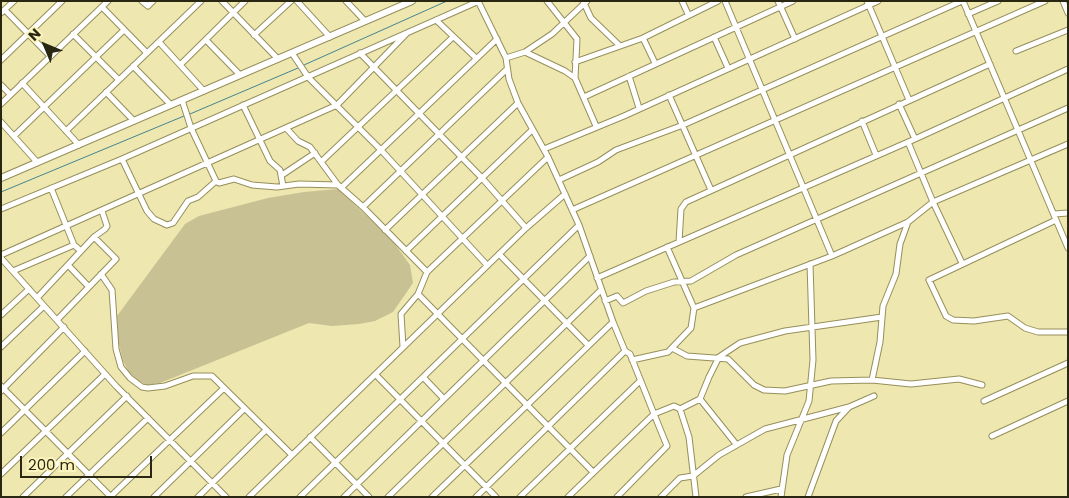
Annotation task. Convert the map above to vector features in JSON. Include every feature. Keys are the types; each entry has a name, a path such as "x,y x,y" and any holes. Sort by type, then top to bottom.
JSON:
{"main road":[{"path":"1,178 330,37 397,4 412,1"}],"street":[{"path":"14,1 3,11 50,56"},
{"path":"1,60 62,1"},
{"path":"1,104 108,1"},
{"path":"142,1 148,6 153,1"},
{"path":"66,131 201,1"},
{"path":"222,1 278,59"},
{"path":"181,64 245,1"},
{"path":"254,35 291,1"},
{"path":"297,1 330,37"},
{"path":"346,1 365,21"},
{"path":"1,208 122,159 478,1 506,58 507,69 518,103 544,149 579,225 612,322 625,351 630,354 667,446 617,497"},
{"path":"547,1 577,39 576,78 596,126"},
{"path":"682,1 688,14"},
{"path":"575,62 643,38 688,14 718,1"},
{"path":"725,1 832,256"},
{"path":"584,97 714,37 779,4 793,1"},
{"path":"544,149 795,39 868,3 878,1"},
{"path":"559,180 598,162 616,150 683,126 962,1 1068,248"},
{"path":"968,14 998,1"},
{"path":"572,210 1045,1"},
{"path":"1063,1 1068,13"},
{"path":"506,58 525,52 552,34 585,2 593,20 619,45"},
{"path":"868,3 909,100"},
{"path":"779,4 795,39"},
{"path":"102,7 147,53"},
{"path":"436,20 475,58"},
{"path":"14,136 124,30"},
{"path":"1016,52 1068,30"},
{"path":"226,497 105,374 1,257 138,194 288,129 337,105 375,69 409,32"},
{"path":"73,34 119,80"},
{"path":"322,160 452,37"},
{"path":"714,37 728,68"},
{"path":"643,38 655,64"},
{"path":"216,181 218,183 234,179 252,185 339,187 497,39"},
{"path":"206,40 240,75"},
{"path":"159,42 204,91"},
{"path":"525,52 566,71 576,78"},
{"path":"292,53 308,77 358,126 487,264"},
{"path":"360,54 482,178 526,228"},
{"path":"678,242 682,205 711,190 990,64"},
{"path":"133,66 171,105"},
{"path":"363,207 507,69"},
{"path":"597,278 915,139 1068,69"},
{"path":"628,76 639,108"},
{"path":"22,83 79,145"},
{"path":"1,85 10,94"},
{"path":"106,92 134,121"},
{"path":"669,95 711,190"},
{"path":"182,100 191,128 216,181"},
{"path":"385,230 421,193 518,103"},
{"path":"899,104 915,139"},
{"path":"243,105 270,161 282,175 283,186"},
{"path":"605,301 617,296 623,303 646,291 691,281 736,255 1068,108"},
{"path":"862,121 876,155"},
{"path":"1,122 36,162"},
{"path":"288,129 298,141 310,147 322,160 339,187 363,207 427,272"},
{"path":"406,251 532,130"},
{"path":"908,142 933,202 962,263"},
{"path":"694,308 832,256 908,222 933,202 1068,144"},
{"path":"282,175 315,153"},
{"path":"403,347 401,314 418,294 427,272 548,157"},
{"path":"122,159 147,211 154,219 170,224 185,204 198,197 216,181"},
{"path":"51,188 74,245 81,251"},
{"path":"249,497 487,264 565,194"},
{"path":"37,298 94,237 107,228 102,211"},
{"path":"1068,213 1055,217 929,278 949,319 966,321 1008,316 1026,328 1038,332 1068,332"},
{"path":"872,380 880,342 883,306 896,274 900,244 908,222"},
{"path":"300,497 579,225"},
{"path":"57,320 116,258 94,237"},
{"path":"13,271 74,245"},
{"path":"632,360 663,354 672,348 691,328 694,308 667,248"},
{"path":"499,254 587,344"},
{"path":"344,497 590,256"},
{"path":"1,269 6,264"},
{"path":"780,497 790,443 808,407 812,360 810,264"},
{"path":"68,266 88,287"},
{"path":"100,274 112,290 116,349 121,367 130,378 142,387 148,388 165,386 193,376 212,376 292,456"},
{"path":"1,315 29,288"},
{"path":"388,497 601,290"},
{"path":"418,294 526,406 593,472"},
{"path":"1,347 44,306"},
{"path":"572,496 593,472 654,414 672,406 680,409 700,399 708,377 720,357 740,343 785,331 810,329 859,319 882,317"},
{"path":"432,497 587,344 612,322"},
{"path":"64,328 2,388 26,409 110,497 224,388"},
{"path":"672,348 687,356 720,357 731,361 759,388 780,391 831,381 872,380 911,384 959,379 982,385"},
{"path":"1,433 85,351"},
{"path":"476,497 625,351"},
{"path":"984,401 1068,363"},
{"path":"1,474 105,374"},
{"path":"376,374 496,497"},
{"path":"423,377 444,399"},
{"path":"520,497 640,382"},
{"path":"23,497 126,396"},
{"path":"661,497 680,478 693,476 736,444 764,429 849,407 874,396"},
{"path":"700,399 736,444"},
{"path":"992,436 1068,401"},
{"path":"808,497 834,426 849,407"},
{"path":"154,497 244,409"},
{"path":"680,409 689,437 696,497"},
{"path":"66,497 148,418"},
{"path":"198,497 266,431"},
{"path":"310,437 369,497"},
{"path":"746,497 781,489"}],"shaded area":[{"path":"338,189 392,240 410,265 413,283 393,312 375,321 359,324 332,326 309,323 160,383 147,385 129,372 123,361 118,340 117,316 185,224 199,216 268,198"}],"waterway":[{"path":"304,65 447,1"},
{"path":"190,114 298,68"},
{"path":"1,192 184,116"}]}
